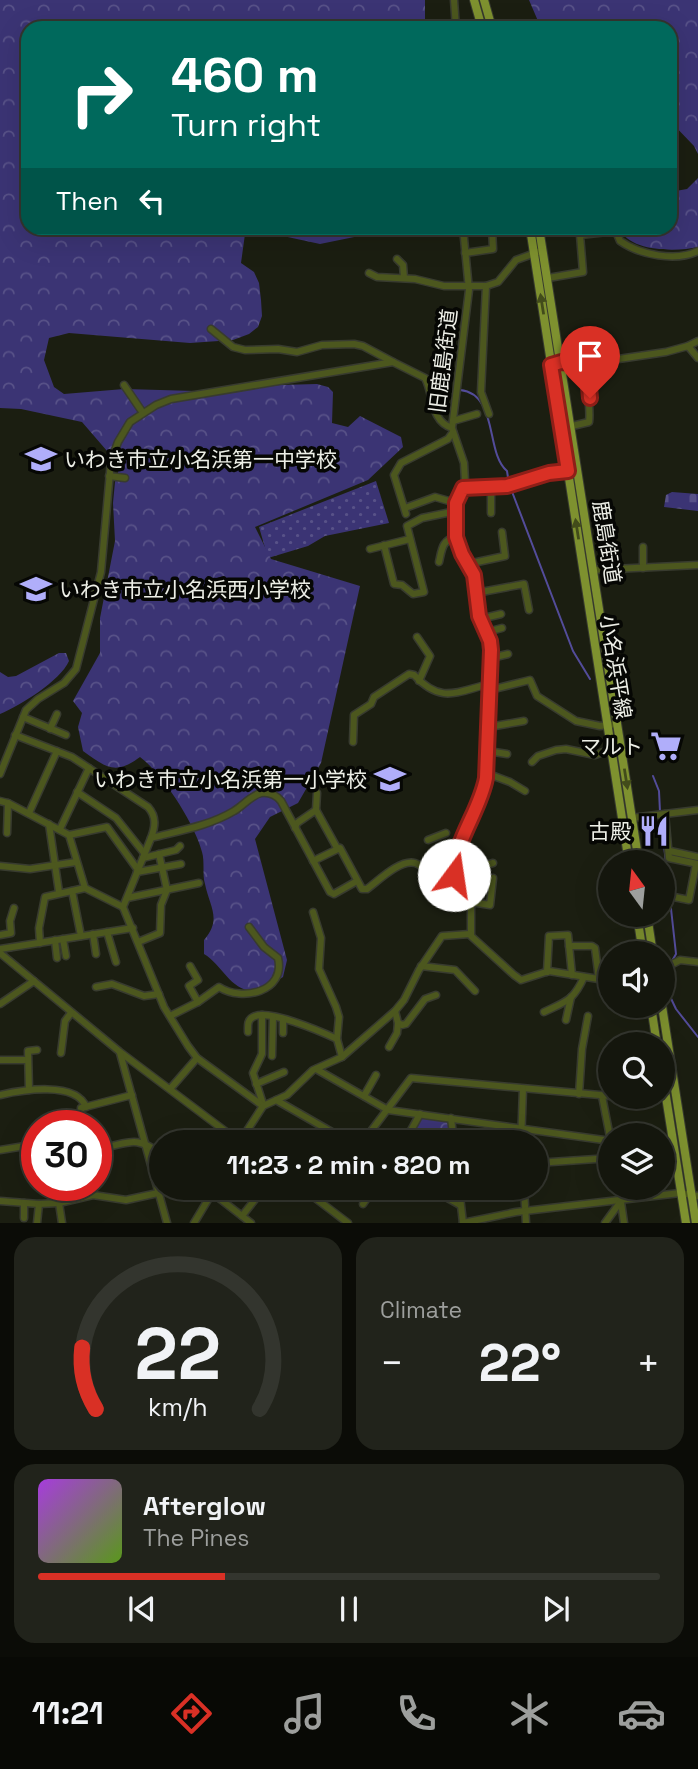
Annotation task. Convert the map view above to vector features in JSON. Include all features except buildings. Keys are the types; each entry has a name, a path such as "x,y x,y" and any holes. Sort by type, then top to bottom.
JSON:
{"main road":[{"path":"474,0 480,21"},
{"path":"484,0 490,21"},
{"name":"小名浜平線","path":"533,235 539,252 551,365 612,725 611,749 627,850"},
{"name":"鹿島街道","path":"539,235 539,252 548,278 594,569 612,725 633,817 637,850"},
{"path":"664,1018 694,1195 696,1223"},
{"path":"667,1109 686,1223"}],"street":[{"path":"454,0 456,21"},
{"path":"369,273 377,277 404,278 444,286 469,284 464,235"},
{"path":"465,253 493,249 492,235"},
{"path":"548,278 583,272 580,236 585,235"},
{"path":"618,235 620,241 639,250 678,256 698,251"},
{"path":"489,414 481,392 486,286 498,282 516,260 539,252"},
{"path":"397,259 403,265 404,278"},
{"name":"旧鹿島街道","path":"454,875 458,853 481,798 488,751 490,641 480,620 474,575 456,537 456,503 465,481 464,463 452,427 469,284 486,286"},
{"path":"211,330 233,347 245,351 278,349 297,352 321,345 363,345 425,378 437,417 446,426 452,427 477,414"},
{"path":"572,426 589,422 588,376 596,363 591,334"},
{"path":"551,365 561,362 596,363 666,352 698,341"},
{"path":"688,346 698,358"},
{"path":"0,774 23,717 38,698 64,683 76,668 101,572 111,461 130,422 171,399 393,362"},
{"path":"124,385 143,413"},
{"path":"452,427 448,439 401,463 394,475 406,511 435,497 456,503"},
{"path":"463,488 509,486 549,473 579,471"},
{"path":"109,477 125,478"},
{"path":"491,488 491,513"},
{"path":"384,545 394,584 402,585 413,594 424,592 407,526 422,518 456,511"},
{"path":"468,564 505,556 502,532"},
{"path":"439,562 442,545 447,539 456,537"},
{"path":"370,549 410,539"},
{"path":"643,547 643,568"},
{"path":"584,570 698,565"},
{"path":"476,593 523,584 528,610"},
{"path":"480,620 501,614"},
{"path":"486,632 502,628"},
{"path":"417,637 430,656 419,681"},
{"path":"491,658 508,654"},
{"path":"353,742 354,715 371,704 374,697 409,674 414,675 425,686 448,695 530,680 537,696 576,721 612,725"},
{"path":"50,729 57,714"},
{"path":"23,717 66,735"},
{"path":"489,727 524,722"},
{"path":"15,734 72,757 151,810 155,823 123,907"},
{"path":"0,746 9,751"},
{"path":"533,762 538,756 556,750 566,749 595,755 611,749"},
{"path":"29,813 57,751"},
{"path":"488,751 507,754"},
{"path":"60,830 89,768"},
{"path":"486,773 525,791"},
{"path":"77,792 116,818 144,855"},
{"path":"150,838 208,823 234,811 260,793 276,796 331,893 334,894 357,881"},
{"path":"317,793 316,810 362,889 367,889 405,863 413,862 422,866 432,876 446,871 454,875 470,901"},
{"path":"0,800 69,835 107,827 138,871"},
{"path":"7,833 8,803"},
{"path":"296,828 297,823 316,810"},
{"path":"622,820 698,810"},
{"path":"662,814 670,853 697,862 689,900 676,897"},
{"path":"49,824 59,892"},
{"path":"428,839 446,833"},
{"path":"69,835 85,888"},
{"path":"144,855 176,850 180,846"},
{"path":"313,861 337,848"},
{"path":"458,853 490,863 478,871 470,901 470,934 478,943 521,980 547,972 598,979"},
{"path":"138,942 160,933 161,905 166,890 159,854"},
{"path":"0,866 30,869 76,862"},
{"path":"138,871 181,864"},
{"path":"443,896 490,905 494,878"},
{"path":"127,898 199,883"},
{"path":"40,943 39,928 44,900 48,895 85,888 123,907 159,994 197,1059 263,1106"},
{"path":"72,891 81,936"},
{"path":"0,935 10,935 14,908"},
{"path":"313,912 321,938 318,969 338,1013 337,1039 342,1057"},
{"path":"170,1016 198,1002 219,987 225,991 261,992 269,988 280,968 278,958 264,947 249,927"},
{"path":"0,951 133,928"},
{"path":"107,932 116,962"},
{"path":"93,934 96,954"},
{"path":"248,1130 263,1106 287,1095 316,1069 342,1057 395,1012 442,936 470,934"},
{"path":"547,972 549,936 568,935 572,975"},
{"path":"63,939 66,956"},
{"path":"55,940 57,958"},
{"path":"569,946 595,948 598,971"},
{"path":"0,951 71,1013 224,1130"},
{"path":"675,963 680,960 698,962"},
{"path":"190,966 198,980 190,986 198,1002"},
{"path":"421,967 436,966 455,970 475,991"},
{"path":"544,1012 571,998 583,977"},
{"path":"0,1004 34,981"},
{"path":"96,987 112,984 144,996 159,994"},
{"path":"398,1023 406,1024 425,999 436,995"},
{"path":"566,1020 571,998"},
{"path":"389,1047 397,1033 395,1012"},
{"path":"61,1053 65,1021 71,1013"},
{"path":"248,1032 250,1020 262,1015 307,1026 337,1039"},
{"path":"262,1015 261,1057 253,1073 263,1106"},
{"path":"579,1094 582,1049 588,1016"},
{"path":"272,1056 273,1017"},
{"path":"283,1033 284,1020"},
{"path":"29,1090 28,1051 37,1050"},
{"path":"120,1052 149,1157"},
{"path":"170,1090 197,1059"},
{"path":"0,1060 27,1060"},
{"path":"316,1069 388,1110 598,1139"},
{"path":"256,1084 285,1072"},
{"path":"364,1096 376,1075"},
{"path":"372,1130 411,1078 598,1096"},
{"path":"520,1128 523,1089"},
{"path":"0,1095 29,1090 57,1090 77,1095 83,1099 86,1107"},
{"path":"81,1110 132,1095"},
{"path":"276,1100 328,1130"},
{"path":"411,1130 420,1114"},
{"path":"451,1118 452,1130"},
{"path":"112,1147 145,1142 149,1145"},
{"path":"0,1150 21,1147"},
{"path":"548,1162 598,1159"},
{"path":"460,1200 463,1223 526,1211 680,1193 694,1195"},
{"path":"112,1198 126,1200 149,1194"},
{"path":"160,1200 167,1223"},
{"path":"194,1223 206,1200"},
{"path":"223,1200 251,1223"},
{"path":"242,1216 255,1200"},
{"path":"363,1204 366,1200"},
{"path":"451,1200 460,1205"},
{"path":"525,1200 526,1223"},
{"path":"0,1201 39,1204 67,1201"},
{"path":"320,1201 348,1223"},
{"path":"605,1223 621,1201"},
{"path":"621,1201 624,1223"},
{"path":"24,1203 24,1219"},
{"path":"59,1203 62,1223"},
{"path":"37,1223 39,1204"}],"green space":[{"path":"0,0 425,0 425,21 21,21 21,235 245,235 241,263 254,272 259,283 262,316 258,327 233,340 190,343 69,333 49,338 44,360 54,387 64,394 124,389 196,391 240,386 317,384 328,387 333,392 332,423 348,427 360,416 401,437 403,447 368,480 255,527 271,559 360,586 321,763 298,803 270,817 255,839 287,960 283,977 268,986 258,990 241,988 204,954 204,940 214,919 204,880 203,856 185,814 158,775 140,757 117,768 105,765 83,751 78,727 82,713 73,701 100,653 100,618 115,541 113,503 120,466 82,422 21,409 0,408"},
{"path":"529,0 698,0 698,154 677,128 677,21 538,21"},
{"path":"698,178 698,247 666,250 643,246 624,236 677,235 677,191 687,189"},
{"path":"278,235 364,235 320,244"},
{"path":"376,481 389,523 325,536 308,546 268,558 259,527"},
{"path":"672,492 698,494 698,511 664,507 666,495"},
{"path":"59,653 66,653 69,661 64,669 29,699 0,714 0,672 8,677 16,676"},
{"path":"420,1114 451,1118 452,1130 411,1130"}],"waterway":[{"path":"460,390 472,394 481,402 500,463 507,471 509,484"},
{"path":"511,489 573,651 590,679"},
{"path":"653,776 659,791 660,812"},
{"path":"661,818 675,941"},
{"path":"70,941 106,935"},
{"path":"675,945 675,956"},
{"path":"1,952 13,950"},
{"path":"675,1007 698,1037"}],"place":[{"name":"いわき市立小名浜第一中学校","path":"41,459"},
{"name":"いわき市立小名浜西小学校","path":"36,589"},
{"name":"マルト","path":"666,746"},
{"name":"いわき市立小名浜第一小学校","path":"390,779"},
{"name":"古殿","path":"654,831"}],"route":[{"path":"454,875 457,856 481,798 486,778 491,650 479,616 474,575 456,537 456,503 463,488 507,486 549,473 568,471 551,365 561,362 594,365 588,376 590,398"}]}
